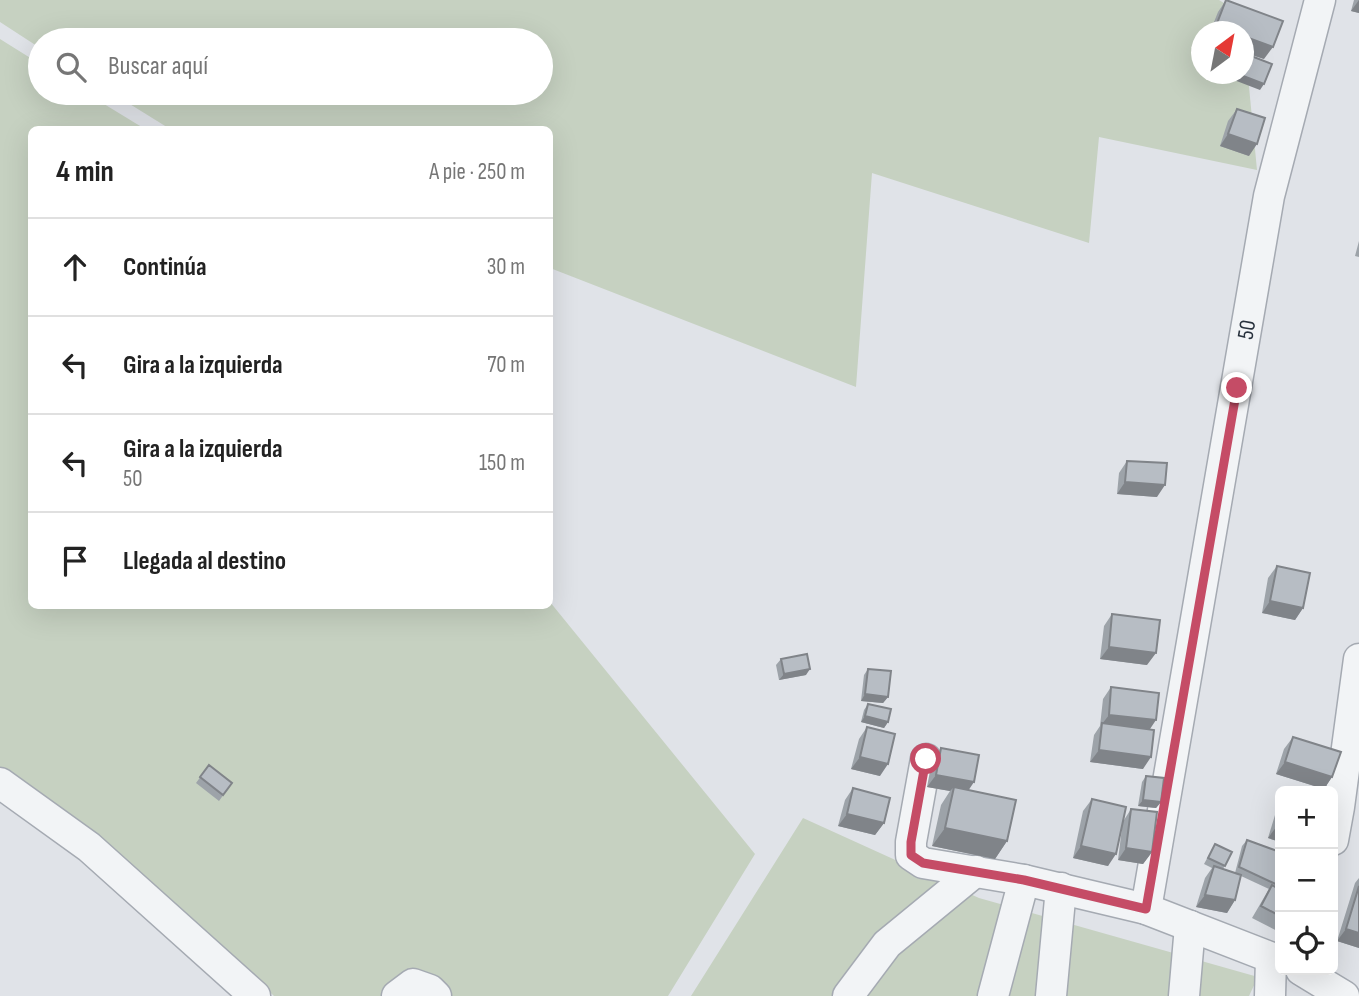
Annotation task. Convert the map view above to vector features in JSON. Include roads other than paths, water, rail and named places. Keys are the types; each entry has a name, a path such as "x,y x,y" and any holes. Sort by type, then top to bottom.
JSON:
{"street":[{"name":"50","path":"1146,909 1269,195 1320,0"},
{"path":"1338,812 1359,659"},
{"path":"926,759 911,842 911,855 923,863 1024,880 1146,909 1275,959"},
{"path":"0,783 89,847 255,996"},
{"path":"848,996 887,944 976,871"},
{"path":"993,996 1024,880"},
{"path":"1051,996 1061,888"},
{"path":"1184,996 1189,926"},
{"path":"1270,996 1286,975"},
{"path":"1308,975 1344,996"},
{"path":"397,996 413,984 430,990 436,996"}]}
